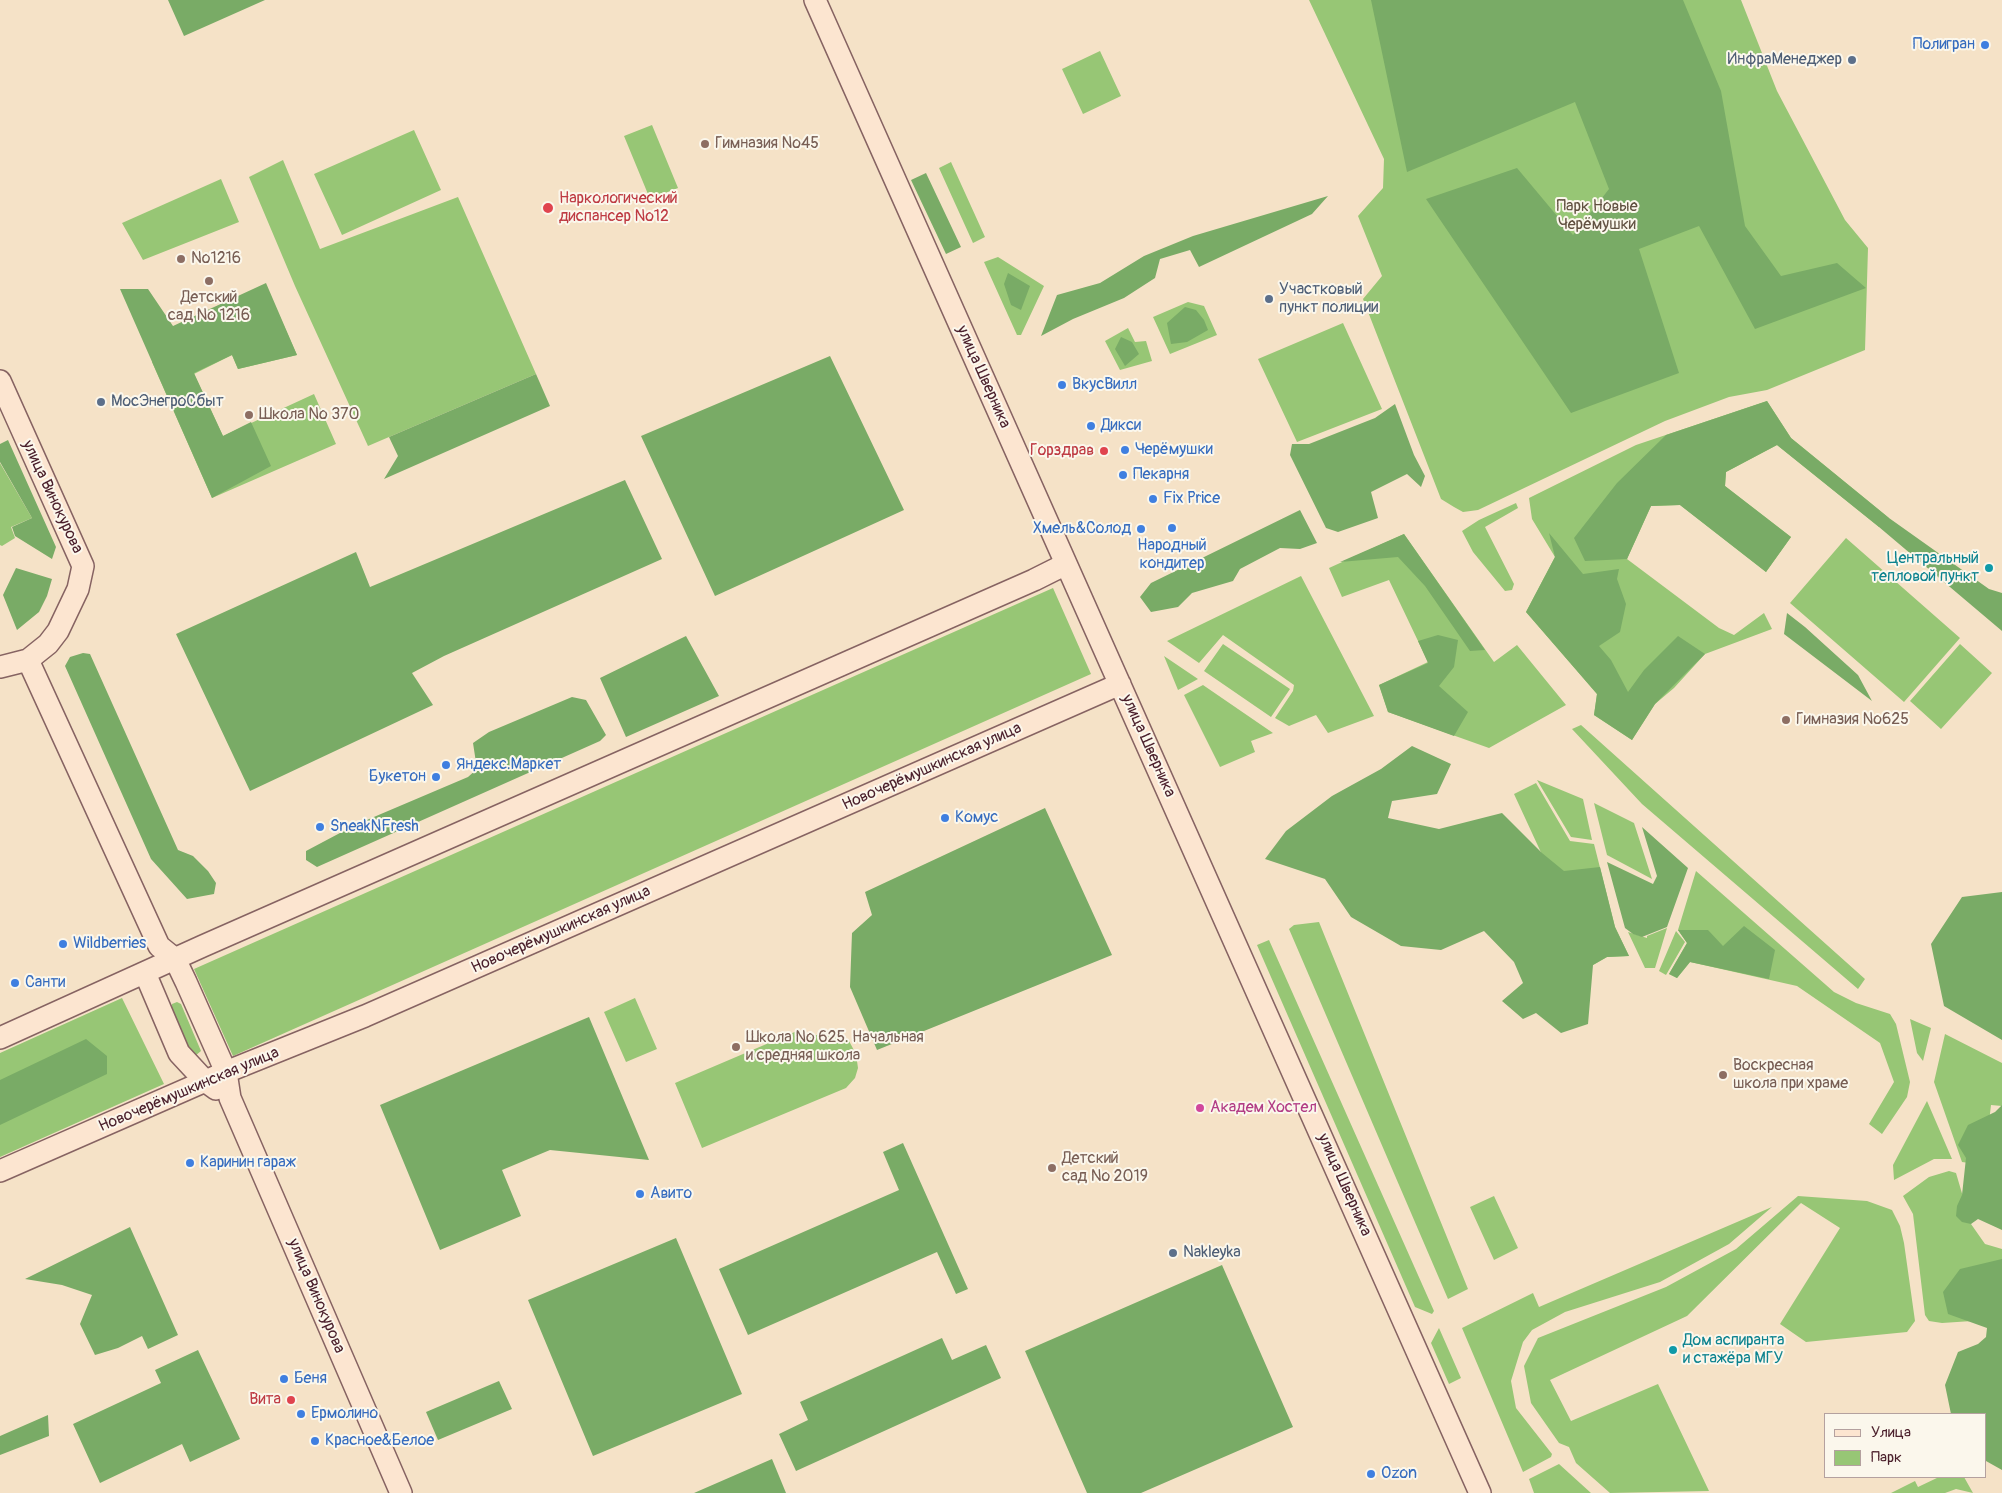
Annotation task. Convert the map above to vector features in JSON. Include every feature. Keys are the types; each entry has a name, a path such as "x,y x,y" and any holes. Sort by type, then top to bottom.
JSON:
{"street":[{"name":"улица Шверника","path":"815,0 1480,1493"},
{"name":"улица Винокурова","path":"0,381 83,566 78,589 58,631 48,644 28,660 0,667"},
{"path":"0,1038 145,972 167,952 1066,564"},
{"name":"улица Винокурова","path":"28,660 226,1072 230,1098 401,1493"},
{"name":"Новочерёмушкинская улица","path":"0,1171 226,1072 365,1016 1120,684"},
{"path":"145,972 179,1053 205,1082 230,1098"}],"green space":[{"path":"168,0 265,0 184,36"},
{"name":"Парк Новые Черёмушки","path":"1309,0 1741,0 1777,91 1845,220 1868,248 1865,350 1767,390 1729,397 1665,421 1478,510 1463,512 1441,499 1363,299 1382,276 1358,216 1383,188 1384,159"},
{"path":"1371,0 1683,0 1721,91 1745,226 1781,276 1837,263 1866,288 1755,329 1699,226 1639,249 1679,373 1571,413 1426,199 1517,168 1573,235 1609,189 1575,102 1407,172"},
{"path":"1100,51 1121,96 1083,114 1062,69"},
{"path":"652,125 678,188 650,199 624,136"},
{"path":"414,130 441,190 342,235 314,174"},
{"path":"283,160 320,249 458,197 536,374 368,446 295,286 249,177"},
{"path":"951,162 985,237 973,243 939,168"},
{"path":"926,173 961,247 946,254 911,180"},
{"path":"221,179 239,222 143,260 122,223"},
{"path":"1328,196 1312,214 1199,267 1190,250 1160,259 1155,278 1124,298 1073,319 1041,336 1057,295 1100,283 1144,256 1193,236"},
{"path":"998,257 1044,286 1021,335 1017,335 984,262"},
{"path":"1008,273 1030,286 1021,310 1011,305 1004,284"},
{"path":"266,283 297,355 238,369 232,355 194,373 223,436 251,422 271,466 212,498 120,289 148,289 173,326"},
{"path":"1188,302 1204,306 1217,335 1170,354 1153,317"},
{"path":"1185,307 1196,310 1204,320 1208,330 1187,342 1171,344 1167,323"},
{"name":"Школа № 370","path":"276,308 297,355 238,369 232,355 194,374 223,436 314,394 336,444 212,498 152,362"},
{"path":"1343,323 1382,409 1297,442 1258,359"},
{"path":"1128,328 1135,342 1146,341 1152,361 1120,370 1105,341"},
{"path":"1121,337 1132,342 1139,354 1125,366 1115,349"},
{"path":"830,356 904,510 715,596 641,436"},
{"path":"536,374 550,406 384,479 398,456 389,437"},
{"path":"1767,401 1791,438 1889,518 1879,527 1777,445 1726,472 1725,486 1791,537 1766,572 1680,505 1651,506 1627,559 1719,628 1734,635 1764,613 1772,629 1705,654 1674,688 1655,704 1632,740 1594,715 1597,694 1526,612 1555,557 1532,519 1529,498 1636,445"},
{"path":"1767,401 1791,438 1889,518 1989,589 2002,593 2002,631 1879,527 1777,445 1726,472 1725,486 1791,537 1766,572 1680,505 1651,506 1627,559 1585,561 1574,538 1617,483 1666,435"},
{"path":"1395,404 1414,455 1425,476 1421,487 1407,474 1371,492 1378,518 1338,532 1326,528 1290,455 1292,444 1309,444 1375,418"},
{"path":"8,440 56,547 52,559 15,536 12,527 32,518 0,462 0,444"},
{"path":"0,463 32,518 11,527 15,538 2,546 0,545"},
{"path":"625,480 662,559 444,656 412,673 433,705 250,791 176,634 356,552 370,587"},
{"path":"1516,503 1518,508 1485,527 1514,584 1512,590 1505,591 1473,552 1462,531 1479,520"},
{"path":"1300,510 1317,543 1300,549 1280,548 1240,569 1233,581 1192,593 1178,607 1151,612 1140,597 1151,583"},
{"path":"1549,533 1583,574 1619,569 1617,579 1626,604 1620,632 1599,646 1611,660 1628,692 1644,670 1678,636 1705,654 1655,704 1632,740 1594,715 1597,694 1526,612 1555,557"},
{"path":"1404,534 1494,662 1517,645 1566,705 1489,748 1388,712 1379,685 1428,662 1389,580 1342,597 1329,568"},
{"path":"1404,534 1485,650 1470,651 1425,586 1398,557 1340,562"},
{"path":"1846,538 1960,638 1904,702 1790,603"},
{"path":"16,568 52,579 47,596 39,612 17,630 3,595"},
{"path":"1301,576 1374,716 1328,733 1316,715 1289,726 1275,718 1293,691 1294,685 1223,635 1199,663 1167,641"},
{"path":"1053,588 1091,674 233,1056 194,969"},
{"path":"1787,613 1858,675 1872,701 1784,634"},
{"path":"1438,635 1458,640 1454,667 1439,686 1468,712 1454,736 1388,712 1379,685 1428,663 1418,641"},
{"path":"686,636 719,696 626,737 600,678"},
{"path":"1223,644 1290,689 1271,717 1204,671"},
{"path":"1960,644 1992,673 1941,729 1910,701"},
{"path":"83,653 90,654 178,850 193,856 208,871 216,883 214,894 187,899 151,859 65,666 70,657"},
{"path":"1164,656 1198,679 1178,690"},
{"path":"1203,685 1273,733 1251,741 1255,752 1220,767 1184,695"},
{"path":"572,697 586,700 606,735 600,741 317,867 306,860 306,851 355,825 468,777 477,769 473,743 489,732"},
{"path":"1581,725 1865,979 1858,989 1642,804 1572,729"},
{"path":"1412,746 1451,764 1437,794 1392,801 1388,818 1439,829 1502,813 1542,853 1564,871 1600,867 1615,927 1629,956 1607,957 1593,965 1588,1024 1561,1033 1536,1013 1523,1019 1502,1001 1523,983 1514,962 1484,931 1441,950 1401,946 1351,917 1325,879 1265,859 1286,831 1332,796 1381,769"},
{"path":"1537,780 1583,799 1592,840 1571,837"},
{"path":"1536,783 1570,841 1594,844 1615,927 1629,956 1607,957 1593,965 1514,794"},
{"path":"1594,803 1634,823 1652,879 1607,855"},
{"path":"1045,808 1112,955 877,1050 850,987 852,933 872,915 865,892"},
{"path":"1642,827 1688,868 1667,927 1642,937 1633,934 1625,928 1607,862 1653,884 1657,876"},
{"path":"1696,871 1834,992 1856,1003 1890,1014 1896,1024 1910,1082 1907,1097 1882,1134 1869,1124 1894,1082 1880,1043 1797,986 1690,962 1677,978 1669,974 1687,943 1678,930"},
{"path":"2002,892 2002,1040 1944,1006 1931,944 1962,897"},
{"path":"1319,922 1468,1289 1448,1299 1289,929 1294,925"},
{"path":"1744,926 1775,950 1769,979 1690,962 1677,978 1669,974 1687,943 1678,930 1708,930 1723,946"},
{"path":"1667,928 1655,968 1645,968 1628,932 1647,938 1647,936"},
{"path":"1676,931 1685,942 1666,975 1659,971"},
{"path":"1269,940 1434,1311 1432,1314 1415,1307 1257,945"},
{"path":"122,998 164,1084 0,1157 0,1053"},
{"path":"635,998 657,1049 626,1062 604,1012"},
{"path":"177,1002 181,1004 201,1051 195,1056 192,1056 171,1009 172,1004"},
{"path":"589,1017 649,1160 550,1150 502,1170 521,1216 440,1250 380,1105"},
{"path":"1910,1019 1931,1028 1923,1061 1917,1053"},
{"path":"797,1031 800,1040 827,1032 840,1035 849,1041 856,1054 858,1068 855,1078 846,1088 702,1148 675,1083"},
{"path":"1945,1034 2002,1063 2002,1106 1991,1105 1984,1165 1962,1162 1934,1082"},
{"path":"86,1039 107,1056 107,1074 0,1125 0,1080"},
{"path":"1927,1101 1952,1159 1934,1159 1894,1180 1893,1165"},
{"path":"2002,1105 2002,1230 1978,1219 1971,1224 1962,1222 1956,1216 1957,1206 1962,1195 1966,1158 1958,1145 1968,1125 1995,1112"},
{"path":"903,1143 968,1289 956,1294 937,1252 748,1335 719,1269 899,1190 883,1152"},
{"path":"1949,1171 1956,1173 1971,1224 1985,1244 2002,1249 2002,1319 1942,1323 1929,1321 1925,1315 1913,1214 1903,1196 1929,1177"},
{"path":"1494,1196 1518,1248 1494,1260 1470,1207"},
{"path":"1798,1196 1867,1201 1892,1210 1900,1226 1904,1243 1915,1321 1907,1332 1806,1342 1780,1324 1840,1228 1801,1203 1687,1316 1550,1380 1571,1421 1658,1384 1709,1491 1610,1493 1576,1463 1569,1447 1559,1443 1531,1403 1524,1366 1538,1338 1666,1287 1736,1249"},
{"path":"1772,1207 1729,1244 1660,1282 1565,1312 1532,1330 1523,1342 1511,1381 1516,1408 1552,1454 1551,1457 1523,1472 1462,1328 1533,1293 1539,1307"},
{"path":"130,1227 178,1335 148,1349 142,1336 118,1348 95,1355 80,1324 92,1295 62,1285 25,1279"},
{"path":"676,1238 742,1394 593,1456 528,1300"},
{"path":"2002,1259 2002,1470 1987,1462 1987,1413 1951,1413 1945,1385 1958,1352 1978,1344 1986,1337 1987,1328 1948,1314 1943,1292 1960,1269"},
{"path":"1222,1265 1293,1427 1141,1493 1087,1493 1025,1351"},
{"path":"1439,1328 1461,1378 1449,1384 1431,1343"},
{"path":"942,1338 952,1360 986,1345 1001,1378 796,1471 779,1434 808,1420 800,1402"},
{"path":"198,1350 240,1439 190,1462 182,1444 100,1483 73,1424 161,1383 155,1370"},
{"path":"499,1381 512,1409 438,1440 426,1412"},
{"path":"48,1415 49,1436 0,1455 0,1436"},
{"path":"772,1459 786,1493 694,1493"},
{"path":"1559,1464 1591,1493 1534,1493 1529,1479"},
{"path":"1937,1478 1965,1478 1973,1493 1956,1489 1945,1493 1891,1493 1915,1481 1918,1487"}],"place":[{"name":"Полигран","path":"1985,45"},
{"name":"ИнфраМенеджер","path":"1852,60"},
{"name":"Гимназия №45","path":"705,144"},
{"name":"Наркологический диспансер №12","path":"548,208"},
{"name":"№1216","path":"181,259"},
{"name":"Детский сад № 1216","path":"209,281"},
{"name":"Участковый пункт полиции","path":"1269,299"},
{"name":"ВкусВилл","path":"1062,385"},
{"name":"МосЭнегроСбыт","path":"101,402"},
{"name":"Школа № 370","path":"249,415"},
{"name":"Дикси","path":"1091,426"},
{"name":"Черёмушки","path":"1125,450"},
{"name":"Горздрав","path":"1104,451"},
{"name":"Пекарня","path":"1123,475"},
{"name":"Fix Price","path":"1153,499"},
{"name":"Народный кондитер","path":"1172,528"},
{"name":"Хмель&Солод","path":"1141,529"},
{"name":"Центральный тепловой пункт","path":"1989,568"},
{"name":"Гимназия №625","path":"1786,720"},
{"name":"Яндекс.Маркет","path":"446,765"},
{"name":"Букетон","path":"436,777"},
{"name":"Комус","path":"945,818"},
{"name":"SneakNFresh","path":"320,827"},
{"name":"Wildberries","path":"63,944"},
{"name":"Санти","path":"15,983"},
{"name":"Школа № 625. Начальная и средняя школа","path":"736,1047"},
{"name":"Воскресная школа при храме","path":"1723,1075"},
{"name":"Академ Хостел","path":"1200,1108"},
{"name":"Каринин гараж","path":"190,1163"},
{"name":"Детский сад № 2019","path":"1052,1168"},
{"name":"Авито","path":"640,1194"},
{"name":"Nakleyka","path":"1173,1253"},
{"name":"Дом аспиранта и стажёра МГУ","path":"1673,1350"},
{"name":"Беня","path":"284,1379"},
{"name":"Вита","path":"291,1400"},
{"name":"Ермолино","path":"301,1414"},
{"name":"Красное&Белое","path":"315,1441"},
{"name":"Ozon","path":"1371,1474"}]}
